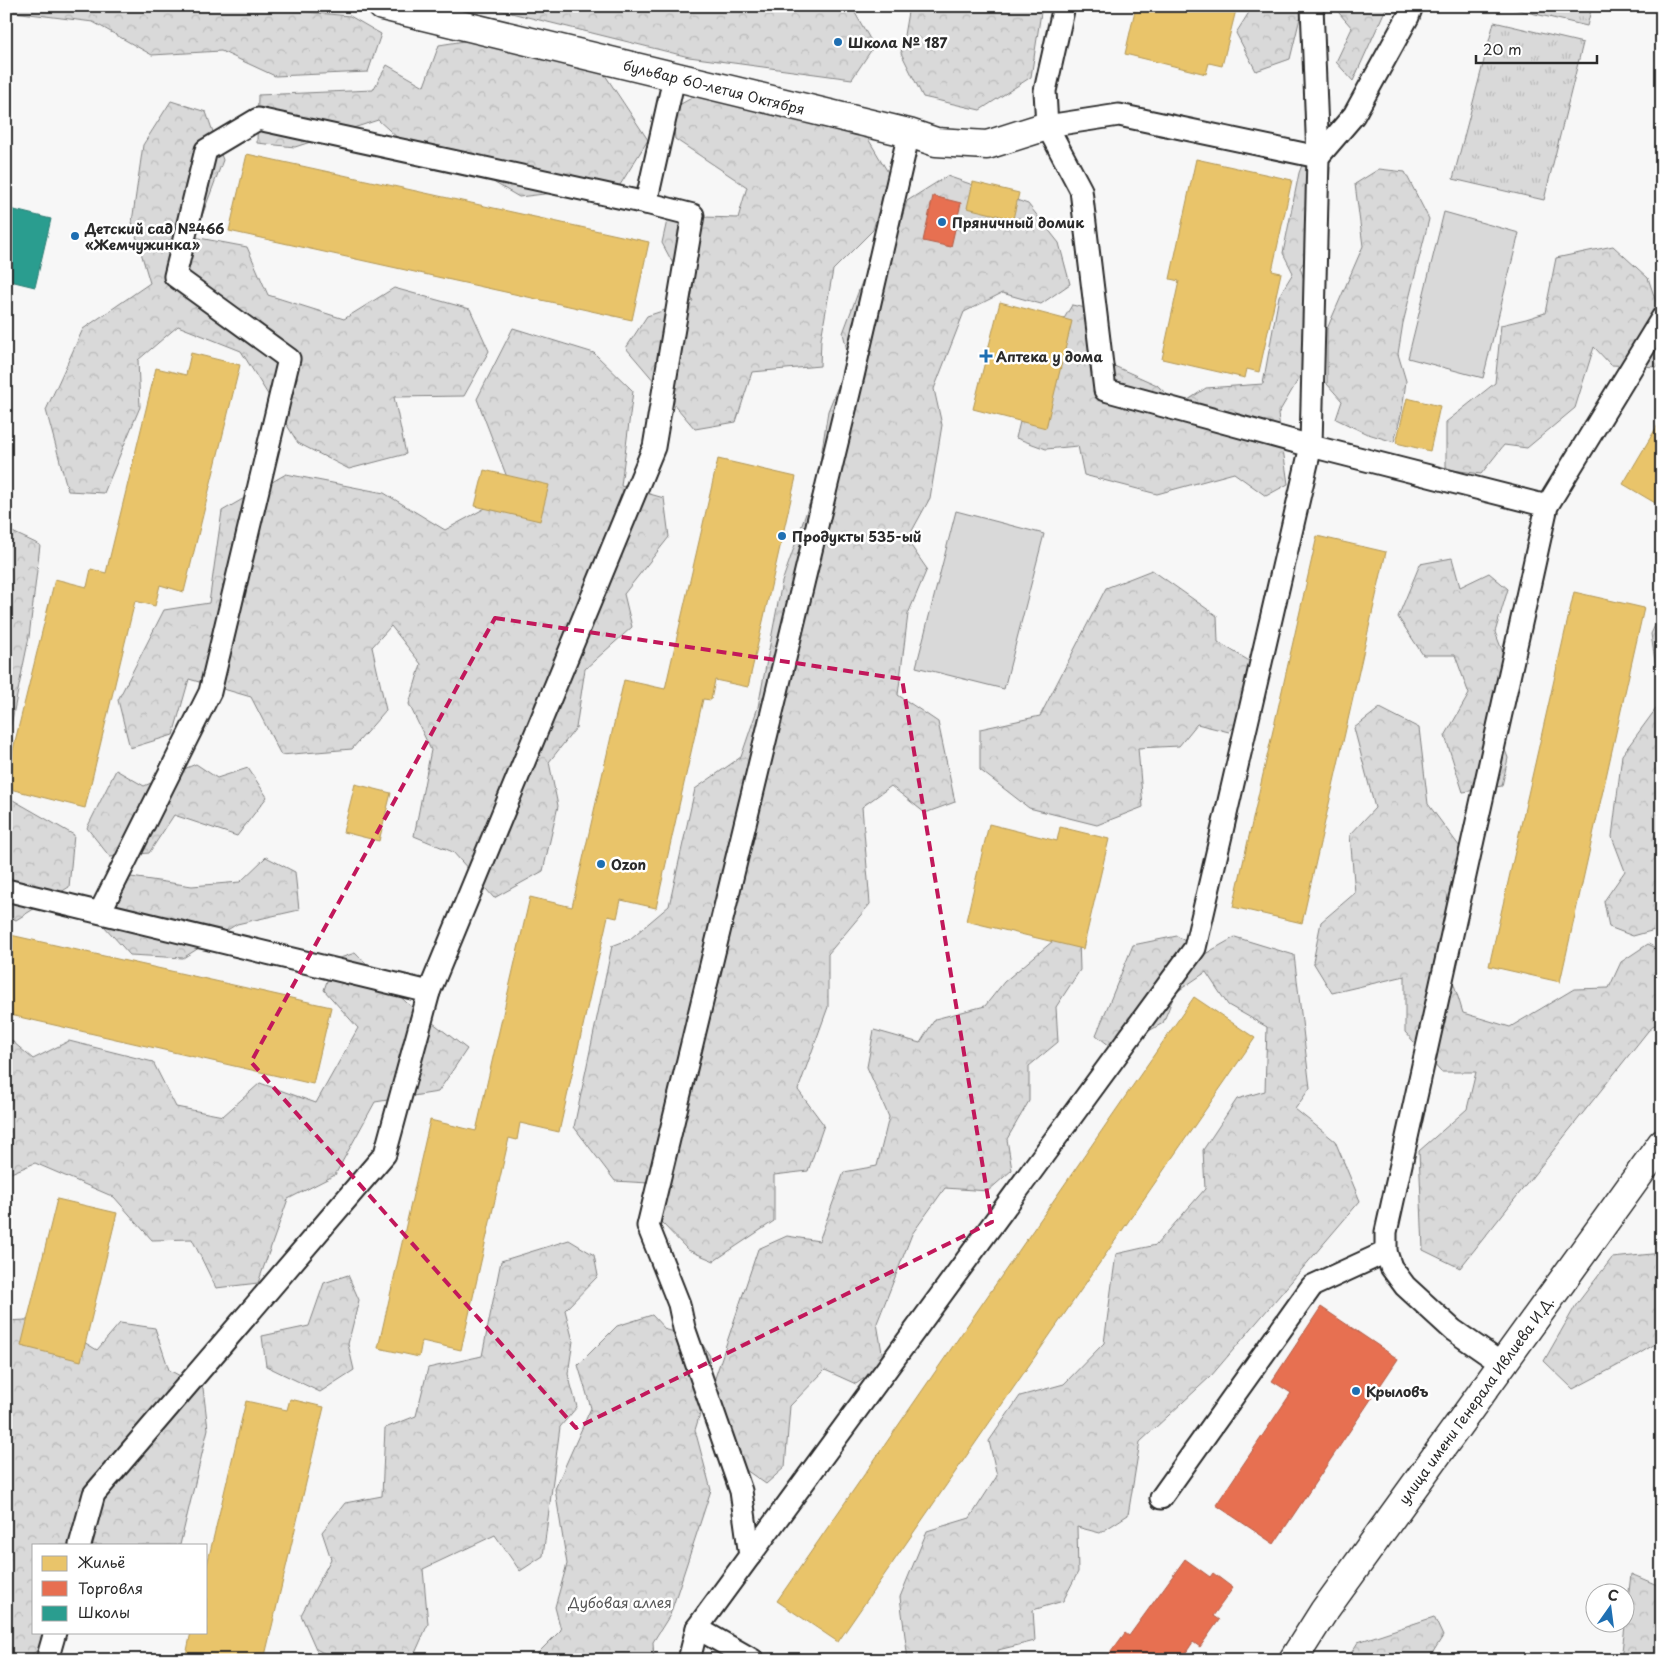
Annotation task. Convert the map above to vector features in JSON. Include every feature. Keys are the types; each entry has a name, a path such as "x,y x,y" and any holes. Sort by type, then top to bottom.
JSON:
{"street":[{"name":"бульвар 60-летия Октября","path":"382,6 674,78 909,133 936,142 987,145 1047,126"},
{"name":"улица имени Генерала Ивлиева И.Д.","path":"1293,1660 1324,1611 1662,1142"}],"lane":[{"path":"1064,6 1045,91 1047,126 1081,190 1105,390 1311,446 1546,506"},
{"path":"689,1660 697,1628 1195,948 1311,446 1318,156 1312,6"},
{"path":"1318,156 1354,115 1408,17 1412,6"},
{"path":"646,203 674,78"},
{"path":"1047,126 1119,115 1318,156"},
{"path":"80,1544 94,1494 385,1154 428,992 654,447 693,215 646,203 258,119 206,150 174,276 288,359 210,692 100,912"},
{"path":"750,1556 741,1491 684,1328 679,1304 648,1226 850,389 909,133"},
{"path":"1502,1364 1453,1330 1405,1286 1391,1267 1386,1252 1386,1232 1546,506 1662,318"},
{"path":"6,890 428,992"},
{"path":"1161,1498 1312,1286 1386,1252"},
{"path":"697,1628 753,1660"},
{"path":"48,1660 54,1634"}],"highlighted area":[{"path":"495,618 902,679 992,1222 576,1428 251,1062"}],"green space":[{"path":"6,6 275,6 284,10 350,16 381,34 368,72 275,76 221,51 152,55 93,22 6,11"},
{"path":"483,6 851,6 874,46 852,79 689,57"},
{"path":"909,6 1042,6 1031,77 980,110 923,97 901,53"},
{"path":"1253,6 1317,6 1300,18 1290,59 1256,71 1236,33"},
{"path":"1333,6 1387,6 1353,81 1336,62 1352,28"},
{"path":"1501,6 1592,6 1587,26"},
{"path":"1494,22 1583,43 1544,200 1453,179"},
{"path":"490,37 603,72 648,140 620,185 519,197 483,176 432,169 378,120 295,147 257,143 258,95 373,90 387,65 424,86 439,45"},
{"path":"697,95 867,137 889,174 873,230 833,270 821,339 820,366 752,372 736,422 695,429 626,348 647,316 693,301 662,243 668,216 738,218 747,187 675,139 672,109"},
{"path":"171,101 206,112 223,160 194,237 247,247 268,295 344,319 394,288 470,309 489,351 464,396 394,397 406,454 349,469 298,443 241,351 178,326 138,360 140,407 104,493 68,491 46,410 83,329 150,283 132,222 143,145"},
{"path":"1308,149 1330,167 1327,225 1300,268 1309,292 1302,334 1305,368 1278,414 1288,484 1266,496 1234,473 1157,494 1084,475 1078,446 1046,449 1016,438 1032,373 1072,305 1086,308 1094,357 1157,385 1179,406 1206,388 1263,384 1279,296 1293,273 1283,253 1299,173"},
{"path":"1379,169 1405,172 1429,219 1403,323 1398,354 1406,381 1402,411 1394,442 1365,433 1336,419 1342,401 1327,384 1327,329 1363,246 1355,184"},
{"name":"Дубовая аллея","path":"947,176 1028,204 1059,243 1070,284 1041,304 1002,293 964,312 934,389 942,425 930,498 907,540 927,569 908,614 898,695 938,722 955,802 925,813 891,786 862,807 870,904 828,954 828,1007 798,1090 824,1125 808,1171 774,1175 774,1221 714,1261 688,1250 661,1222 665,1184 615,1181 574,1127 612,946 630,939 669,906 695,789 741,757 758,707 782,582 817,482 828,411 849,359 843,333 875,247 898,231 907,201"},
{"path":"1444,212 1519,233 1483,378 1408,358"},
{"path":"1613,246 1648,278 1662,319 1662,360 1660,367 1611,365 1594,347 1575,408 1527,448 1504,445 1481,474 1446,469 1446,422 1495,383 1501,325 1545,313 1556,258"},
{"path":"513,328 594,353 633,391 621,486 664,498 669,537 624,594 632,627 585,669 576,728 549,762 558,806 543,871 494,898 453,852 414,836 431,750 409,704 421,664 391,626 372,647 386,710 352,749 281,755 251,697 189,679 173,735 130,748 118,700 164,610 209,603 222,511 286,474 384,493 445,530 513,493 477,399"},
{"path":"956,511 1044,534 1004,689 916,667"},
{"path":"6,529 40,545 29,637 11,725 6,729"},
{"path":"1452,558 1460,587 1489,573 1508,589 1495,632 1515,684 1493,718 1508,758 1502,786 1463,792 1445,736 1469,694 1455,655 1423,655 1398,617 1420,564"},
{"path":"1152,570 1217,616 1218,642 1251,662 1257,703 1229,732 1197,724 1179,746 1138,748 1143,807 1097,825 1029,808 980,770 980,729 1040,716 1106,588"},
{"path":"1662,610 1662,928 1633,936 1609,927 1604,901 1625,871 1612,837 1622,755 1661,702 1651,634"},
{"path":"1380,708 1419,728 1428,804 1474,866 1440,940 1463,1013 1510,1027 1574,989 1609,988 1621,962 1648,944 1662,951 1662,1019 1648,1031 1460,1268 1423,1250 1419,1151 1467,1109 1476,1072 1441,1072 1405,1032 1405,976 1332,993 1313,962 1321,922 1355,893 1350,835 1375,808 1354,728"},
{"path":"196,764 217,778 248,768 267,797 237,836 174,815 149,853 110,857 87,828 116,770 144,786"},
{"path":"13,800 74,835 69,887 16,920 6,915 6,803"},
{"path":"266,857 295,872 299,910 237,924 183,958 130,955 104,926 131,877 192,886 240,882"},
{"path":"1059,936 1079,939 1080,970 1056,1007 1058,1042 1029,1066 1029,1101 1007,1139 1012,1170 988,1191 945,1188 912,1234 877,1323 884,1364 856,1384 825,1370 790,1406 785,1467 766,1484 743,1468 713,1384 758,1249 787,1236 819,1241 844,1172 877,1166 889,1117 867,1067 874,1030 920,1043 935,1019 985,1006 1004,982"},
{"path":"1177,936 1205,954 1235,937 1294,955 1310,1088 1295,1109 1335,1141 1360,1201 1211,1376 1140,1442 1128,1515 1100,1533 1077,1527 1078,1572 1063,1601 1033,1610 1035,1641 998,1650 998,1660 908,1660 900,1597 927,1531 970,1518 997,1476 989,1441 1020,1396 1064,1384 1104,1343 1116,1254 1156,1245 1205,1189 1203,1150 1237,1099 1265,1091 1267,1027 1228,1005 1206,972 1175,993 1163,1023 1115,1050 1096,1035 1133,945"},
{"path":"355,953 407,1003 467,1049 438,1092 375,1102 335,1175 288,1199 258,1283 216,1288 192,1239 152,1240 114,1197 35,1163 6,1175 6,1036 33,1059 69,1041 153,1062 176,1107 223,1116 260,1083 316,1103 358,1028 324,990 334,960"},
{"path":"569,1240 594,1255 598,1276 565,1310 573,1341 568,1374 577,1407 560,1427 543,1556 520,1571 495,1535 423,1569 428,1624 412,1660 337,1660 316,1649 301,1615 331,1559 322,1532 345,1503 382,1496 385,1428 416,1416 428,1368 482,1356 501,1261"},
{"path":"1662,1253 1662,1340 1573,1389 1544,1361 1576,1305 1612,1258"},
{"path":"348,1275 359,1300 348,1344 354,1370 320,1392 266,1366 262,1336 309,1326 324,1283"},
{"path":"652,1315 666,1330 697,1336 710,1356 703,1404 695,1430 711,1490 670,1615 653,1642 654,1660 536,1660 537,1654 561,1630 555,1607 567,1564 555,1489 591,1408 578,1365 617,1326"},
{"path":"46,1319 97,1350 120,1323 155,1328 169,1370 203,1388 208,1429 180,1544 32,1544 32,1634 43,1634 42,1647 24,1660 6,1660 6,1321"},
{"path":"1631,1574 1662,1587 1662,1660 1621,1660 1624,1634 1636,1634 1636,1584 1630,1584"},
{"path":"1434,1617 1443,1636 1428,1660 1347,1660 1358,1642"}],"building: Жильё":[{"path":"1136,6 1237,6 1222,66 1209,63 1206,74 1125,54"},
{"path":"247,154 649,242 632,320 229,231"},
{"path":"1196,159 1292,180 1272,271 1281,273 1259,372 1247,369 1245,378 1162,359 1179,281 1170,279"},
{"path":"973,182 1019,193 1013,219 967,208"},
{"path":"1000,302 1072,321 1046,428 973,409"},
{"path":"191,353 240,365 184,592 160,585 155,606 135,601 85,808 6,788 6,778 55,579 87,587 91,569 106,573 156,368 186,375"},
{"path":"1407,398 1440,406 1430,451 1396,443"},
{"path":"1662,418 1662,507 1623,484"},
{"path":"718,459 796,477 748,687 715,680 711,700 703,699 656,908 621,900 617,918 608,916 559,1132 520,1123 517,1140 509,1138 461,1350 422,1341 419,1357 378,1348 430,1120 476,1131 530,897 572,907 624,680 665,689"},
{"path":"484,470 549,485 540,521 475,506"},
{"path":"1317,536 1386,552 1302,923 1233,907"},
{"path":"1574,592 1644,608 1560,982 1489,966"},
{"path":"355,784 391,793 379,841 343,832"},
{"path":"989,824 1057,841 1060,827 1109,839 1083,949 966,921"},
{"path":"6,934 331,1007 313,1084 6,1014"},
{"path":"1194,997 1255,1038 838,1642 777,1601"},
{"path":"57,1199 117,1213 81,1361 21,1346"},
{"path":"290,1399 324,1407 264,1660 185,1660 191,1634 208,1634 208,1561 246,1401 287,1410"}],"building: Торговля":[{"name":"Пряничный домик","path":"933,196 961,203 951,247 923,241"},
{"path":"1321,1307 1398,1359 1274,1544 1216,1505 1291,1393 1272,1381"},
{"path":"1185,1559 1210,1577 1213,1573 1233,1588 1213,1616 1219,1620 1200,1647 1193,1642 1181,1660 1105,1660 1125,1633 1129,1636"}],"building: Школы":[{"path":"6,208 51,219 35,287 6,280"}],"place":[{"name":"Школа № 187","path":"838,42"},
{"name":"Пряничный домик","path":"942,222"},
{"name":"Детский сад №466 «Жемчужинка»","path":"75,236"},
{"name":"Аптека у дома","path":"986,356"},
{"name":"Продукты 535-ый","path":"782,536"},
{"name":"Ozon","path":"601,864"},
{"name":"Крыловъ","path":"1356,1391"}]}
